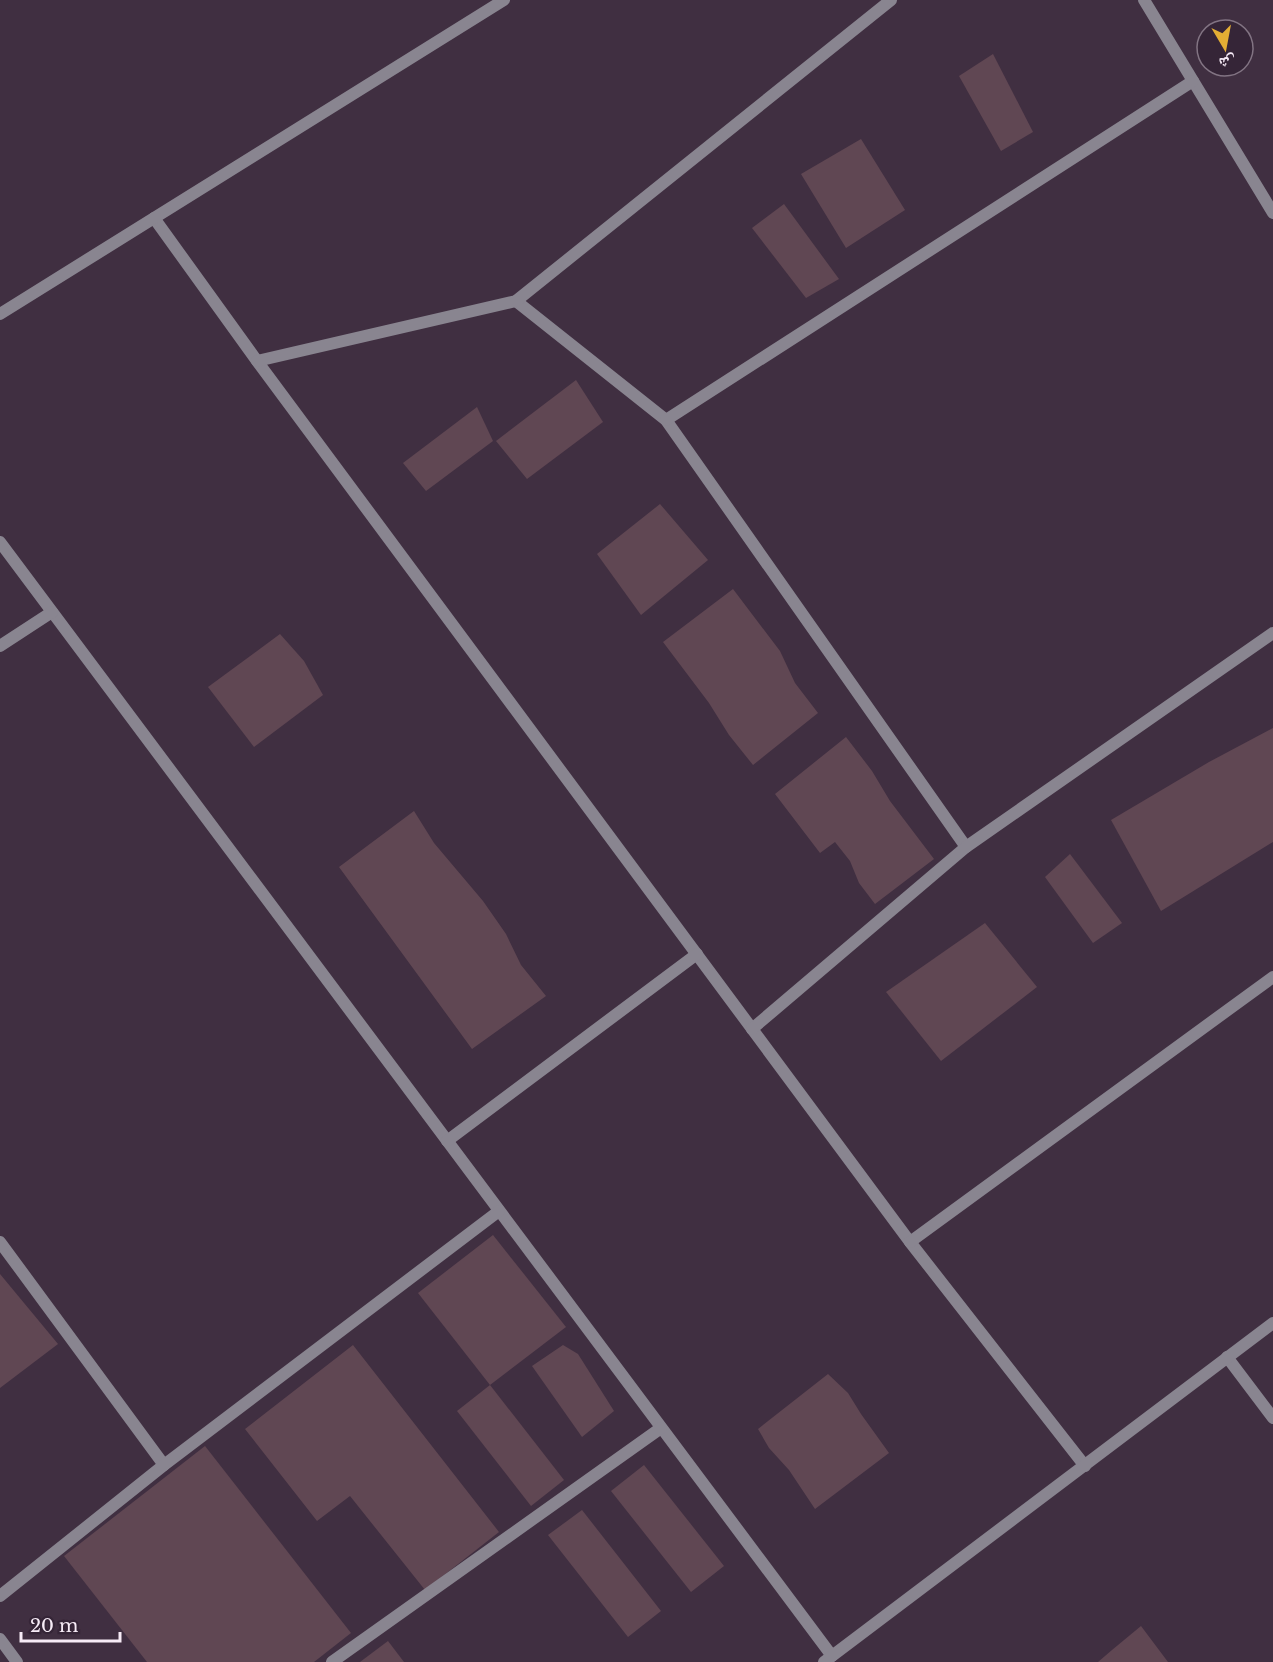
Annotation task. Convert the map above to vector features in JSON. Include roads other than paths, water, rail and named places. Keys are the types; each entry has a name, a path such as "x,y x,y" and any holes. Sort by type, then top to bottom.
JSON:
{"street":[{"path":"0,314 504,0"},
{"path":"257,361 516,302 891,0"},
{"path":"1144,0 1273,213"},
{"path":"666,420 1193,81"},
{"path":"154,218 257,361 910,1242 1085,1466"},
{"path":"516,302 666,420 966,847"},
{"path":"0,542 661,1428 828,1659 1273,1323"},
{"path":"0,646 52,612"},
{"path":"752,1029 966,847 1273,633"},
{"path":"447,1141 697,954"},
{"path":"910,1242 1273,977"},
{"path":"0,1596 164,1465 499,1211"},
{"path":"0,1242 164,1465"},
{"path":"1227,1356 1273,1418"},
{"path":"332,1662 661,1428"},
{"path":"0,1639 17,1662"}]}
